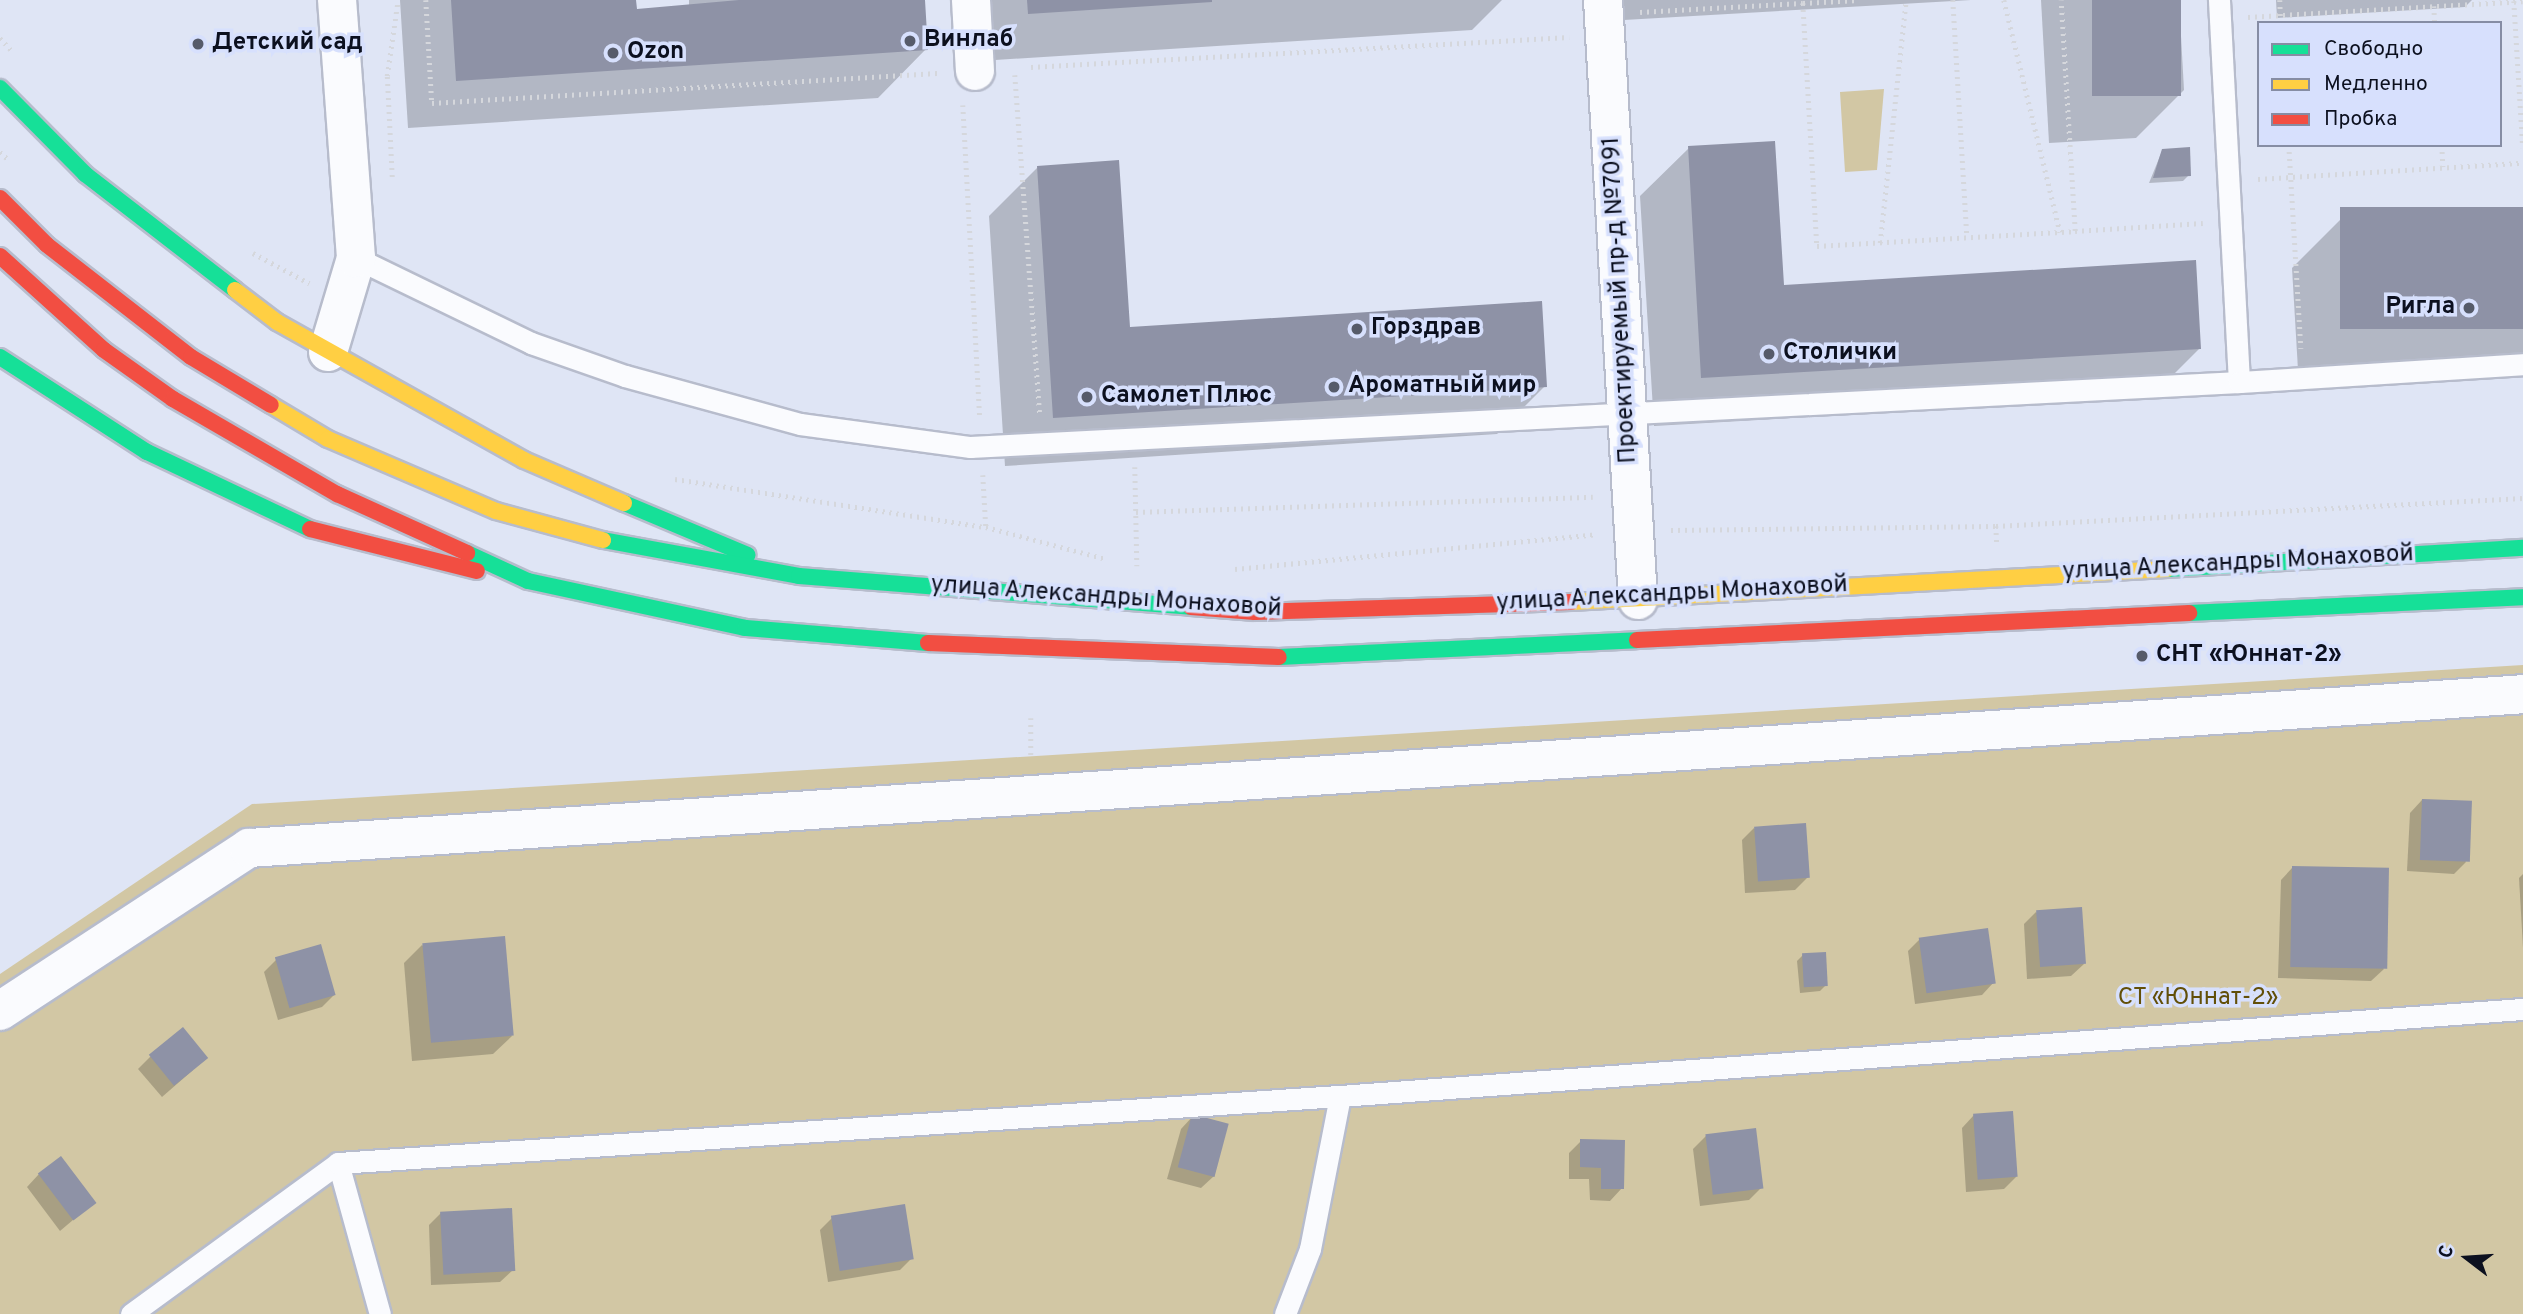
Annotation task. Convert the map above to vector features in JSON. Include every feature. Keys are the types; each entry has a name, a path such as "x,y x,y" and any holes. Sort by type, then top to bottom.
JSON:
{"main road":[{"path":"0,88 148,226 328,352 524,460 799,576"},
{"name":"улица Александры Монаховой","path":"0,198 47,245 191,358 328,439 496,511 676,558 799,576 1255,612 1638,600 2523,548"},
{"name":"улица Александры Монаховой","path":"0,257 104,350 267,458 528,581 745,628 947,645 1261,658 2523,597"},
{"path":"0,357 147,452 293,524 427,562 528,581"}],"street":[{"path":"328,352 355,258 337,0"},
{"path":"968,71 971,0"},
{"name":"Проектируемый пр-д №7091","path":"1604,17 1638,600"},
{"path":"0,1011 249,848 2523,694"}],"lane":[{"path":"2219,10 2239,382"},
{"path":"355,258 531,343 625,376 800,424 981,446 1628,416 2523,364"},
{"path":"131,1314 338,1163 1340,1096 2523,1009"},
{"path":"1285,1314 1310,1250 1340,1096"},
{"path":"338,1163 380,1314"}],"path":[{"path":"392,187 387,76 398,0"},
{"path":"426,0 432,103 1014,70 1040,426"},
{"path":"1680,11 1859,0"},
{"path":"1880,243 1906,0"},
{"path":"1953,0 1967,237"},
{"path":"2004,0 2060,232"},
{"path":"2061,0 2075,231"},
{"path":"2280,0 2281,21"},
{"path":"2514,1 2523,148"},
{"path":"2219,10 2281,15 2523,1"},
{"path":"1803,3 1817,246 2194,224"},
{"path":"2434,6 2435,21"},
{"path":"1031,68 1604,17"},
{"path":"968,71 986,527"},
{"path":"2289,147 2302,378"},
{"path":"2442,147 2443,167"},
{"path":"2228,180 2523,163"},
{"path":"1135,439 1137,567"},
{"path":"663,476 986,527 1112,560"},
{"path":"1136,512 1597,497"},
{"path":"1222,570 1634,531 1996,526 2523,498"},
{"path":"1124,564 1147,570"}],"green space":[{"path":"1884,89 1877,170 1845,172 1840,92"},
{"name":"СТ «Юннат-2»","path":"2523,665 2523,1314 0,1314 0,974 252,804"}],"building":[{"path":"451,0 636,0 637,9 739,0 925,0 928,50 456,81"},
{"path":"1027,0 1212,0 1212,2 1028,14"},
{"path":"2092,0 2181,0 2181,96 2092,96"},
{"path":"1775,141 1784,285 2196,260 2201,349 1701,378 1688,146"},
{"path":"2190,147 2191,176 2153,178 2162,149"},
{"path":"1119,160 1130,327 1542,301 1547,387 1053,418 1037,166"},
{"path":"2340,207 2523,207 2523,329 2340,329"},
{"path":"2422,799 2472,801 2470,862 2420,860"},
{"path":"1806,823 1810,878 1758,881 1754,827"},
{"path":"2292,866 2389,868 2387,969 2290,967"},
{"path":"2082,907 2086,964 2040,967 2036,910"},
{"path":"1988,928 1996,983 1926,993 1919,938"},
{"path":"505,936 514,1036 431,1043 422,943"},
{"path":"321,944 336,995 289,1008 275,957"},
{"path":"1826,952 1828,986 1804,987 1802,953"},
{"path":"183,1027 208,1058 174,1086 149,1055"},
{"path":"2013,1111 2018,1177 1978,1180 1973,1114"},
{"path":"1192,1114 1229,1124 1214,1177 1178,1167"},
{"path":"1756,1128 1763,1189 1713,1195 1705,1134"},
{"path":"1580,1139 1625,1140 1624,1189 1601,1189 1601,1168 1580,1167"},
{"path":"61,1156 97,1203 73,1221 38,1173"},
{"path":"905,1204 914,1259 840,1271 831,1216"},
{"path":"512,1208 515,1271 443,1275 440,1212"}],"traffic: fast":[{"path":"0,88 85,174 235,290"},
{"path":"0,357 147,452 310,529"},
{"path":"624,503 748,555"},
{"path":"603,540 799,576 1191,607"},
{"path":"2167,569 2523,548"},
{"path":"467,553 528,581 745,628 928,643"},
{"path":"2189,613 2523,597"},
{"path":"1279,657 1637,640"}],"traffic: slow":[{"path":"235,290 277,322 524,460 624,503"},
{"path":"271,405 328,439 496,511 603,540"},
{"path":"1571,602 2167,569"}],"traffic: jam":[{"path":"0,198 47,245 191,357 271,405"},
{"path":"0,256 104,350 173,399 337,494 467,553"},
{"path":"310,529 477,571"},
{"path":"1191,607 1255,612 1571,602"},
{"path":"1637,640 2189,613"},
{"path":"928,643 1279,657"}],"place":[{"name":"Винлаб","path":"910,41"},
{"name":"Детский сад","path":"198,44"},
{"name":"Ozon","path":"613,53"},
{"name":"Ригла","path":"2469,308"},
{"name":"Горздрав","path":"1357,329"},
{"name":"Столички","path":"1769,354"},
{"name":"Ароматный мир","path":"1334,387"},
{"name":"Самолет Плюс","path":"1087,397"},
{"name":"СНТ «Юннат-2»","path":"2142,656"}]}
